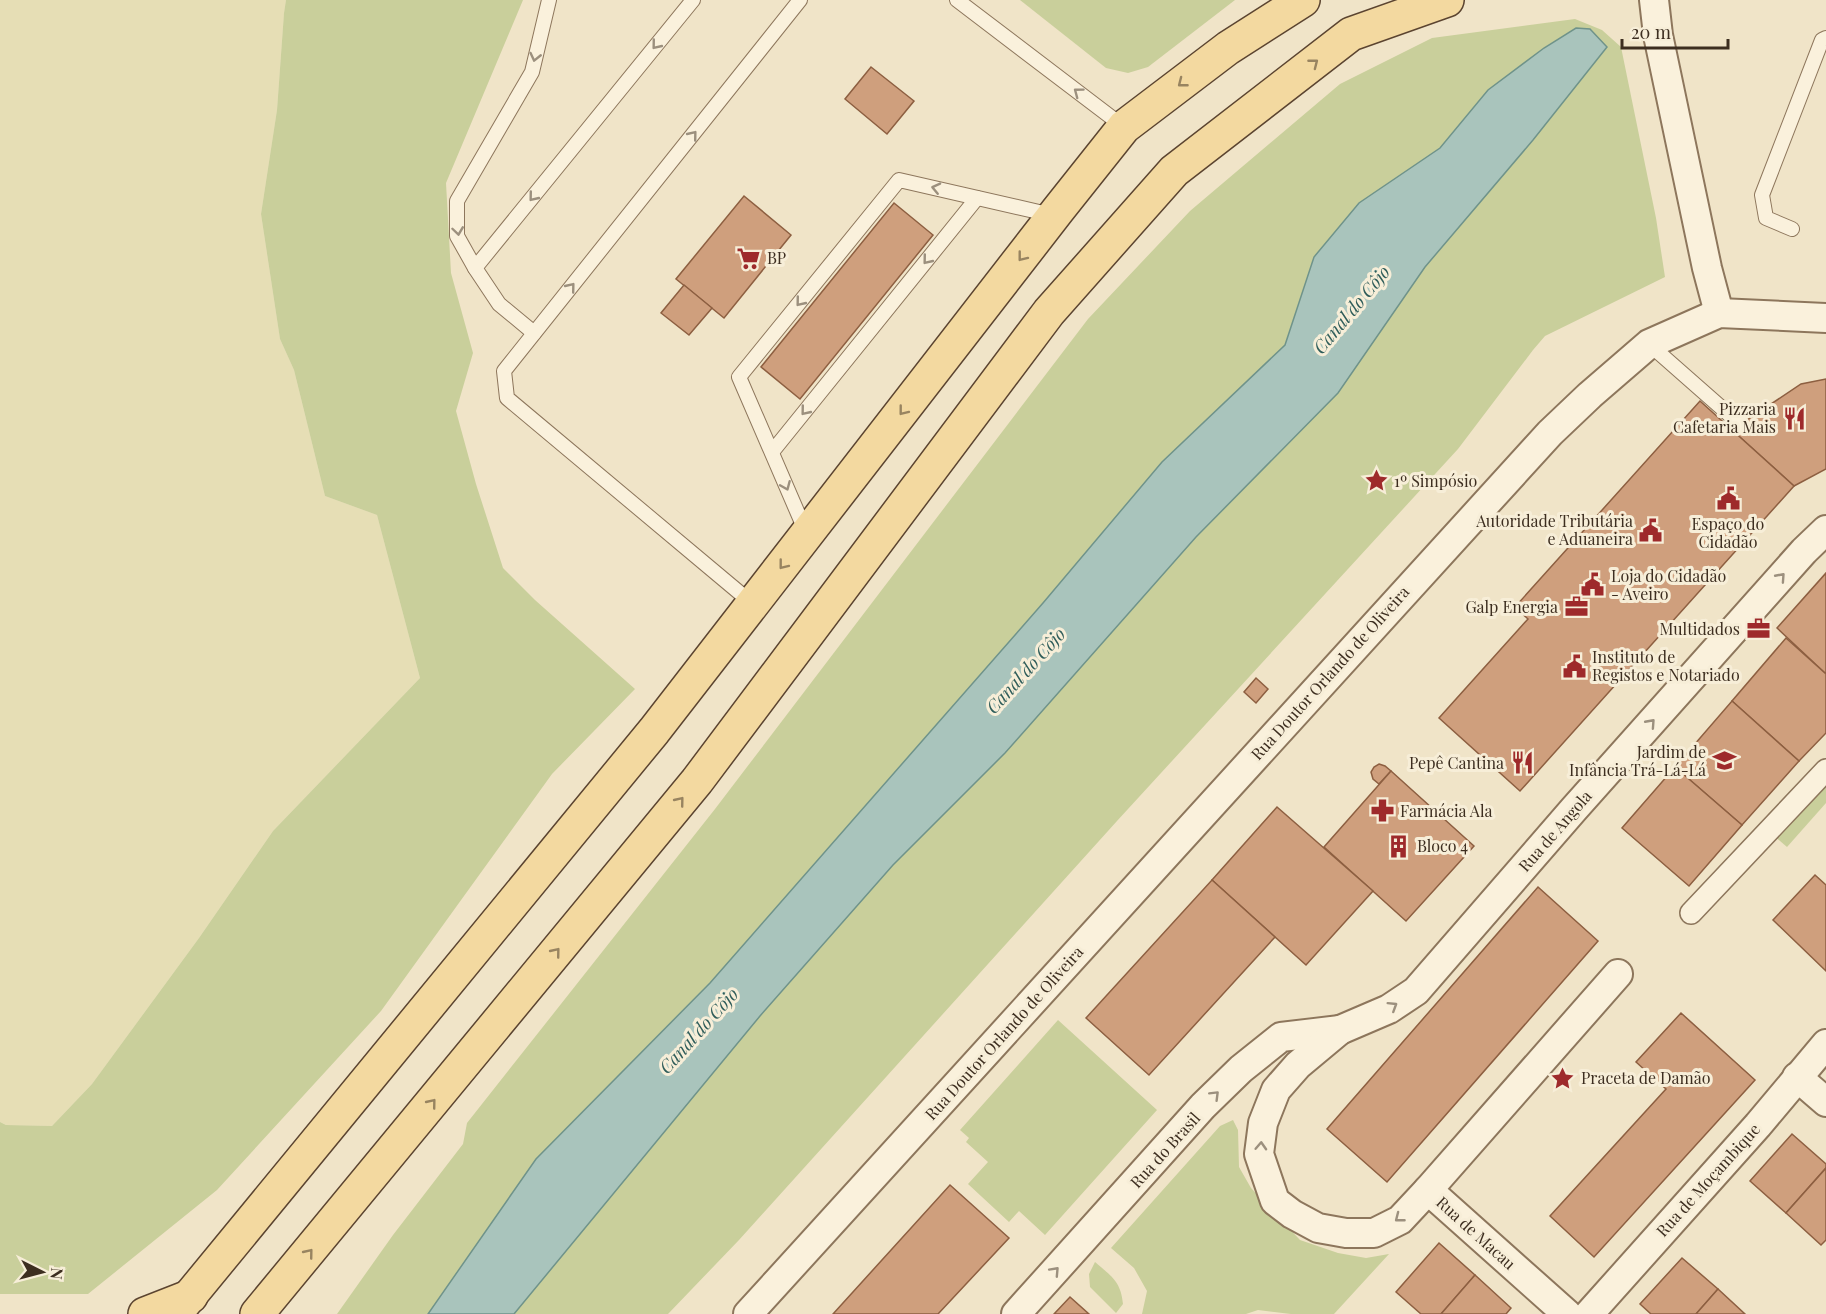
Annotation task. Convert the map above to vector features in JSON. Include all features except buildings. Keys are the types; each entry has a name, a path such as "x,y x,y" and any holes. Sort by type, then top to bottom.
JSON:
{"main road":[{"path":"145,1314 183,1305 654,731 1124,128 1228,48 1303,0"},
{"path":"257,1314 285,1283 697,780 1049,312 1174,171 1351,34 1447,0"},
{"path":"275,1314 285,1283"}],"street":[{"path":"1654,0 1658,35 1707,268 1719,313"},
{"name":"Rua Doutor Orlando de Oliveira","path":"748,1314 1550,433 1590,395 1649,344 1719,313 1825,316"},
{"name":"Rua de Angola","path":"1340,1030 1389,1009 1416,990 1574,809 1804,551 1826,530"},
{"path":"1691,913 1826,770"},
{"path":"1428,1190 1618,974"},
{"name":"Rua de Macau","path":"1340,1030 1311,1053 1276,1090 1263,1123 1259,1154 1275,1201 1292,1214 1318,1228 1346,1233 1374,1233 1400,1220 1428,1190 1567,1314"},
{"name":"Rua do Brasil","path":"1016,1314 1203,1106 1241,1069 1281,1037 1340,1030"},
{"name":"Rua de Moçambique","path":"1588,1314 1758,1125 1826,1044"},
{"path":"1797,1077 1826,1102"}],"lane":[{"path":"534,333 499,304 475,268 457,236 458,201 532,72 549,0"},
{"path":"475,268 693,0"},
{"path":"753,604 507,398 504,371 800,0"},
{"path":"957,0 1124,128"},
{"path":"1792,229 1766,218 1762,195 1822,40 1826,38"},
{"path":"807,534 739,377 899,180 1054,215"},
{"path":"772,452 977,198"},
{"path":"1649,344 1740,425"}],"shaded area":[{"path":"0,0 286,0 277,110 261,214 280,339 294,370 325,496 377,515 420,678 273,831 199,938 92,1084 52,1126 6,1125 0,1122"}],"green space":[{"path":"286,0 523,0 446,183 451,273 473,353 456,411 503,568 535,600 635,689 552,774 381,1011 217,1190 88,1294 0,1294 0,1122 6,1125 52,1126 92,1084 199,938 273,831 420,678 377,515 325,496 294,370 280,339 261,214 277,110"},
{"path":"1020,0 1235,0 1148,67 1128,73 1106,68"},
{"path":"1575,19 1602,30 1621,47 1656,218 1665,277 1545,336 1458,449 1117,821 739,1240 668,1314 337,1314 393,1235 463,1144 467,1123 715,809 1088,319 1190,211 1340,84 1432,38"},
{"path":"1826,761 1826,803 1787,847 1766,829"},
{"path":"1058,1020 1157,1110 1045,1235 1019,1211 1009,1222 968,1184 988,1162 966,1142 969,1138 960,1130"},
{"path":"1233,1120 1238,1130 1239,1167 1251,1188 1300,1240 1338,1253 1366,1258 1389,1254 1334,1314 1291,1314 1258,1310 1246,1314 1142,1314 1147,1291 1134,1268 1111,1248 1220,1126"},
{"path":"1095,1262 1106,1271 1120,1290 1123,1304 1116,1313 1090,1287 1089,1274"}],"water":[{"name":"Canal do Côjo","path":"1576,28 1590,29 1607,47 1533,140 1425,267 1338,393 1196,537 1005,753 893,865 760,1016 514,1314 428,1314 536,1159 710,983 1043,603 1162,462 1285,345 1314,257 1359,203 1440,148 1488,90 1544,48"}],"place":[{"name":"BP","path":"749,258"},
{"name":"Pizzaria Cafetaria Mais","path":"1794,418"},
{"name":"1º Simpósio","path":"1376,481"},
{"name":"Espaço do Cidadão","path":"1728,499"},
{"name":"Autoridade Tributária e Aduaneira","path":"1651,530"},
{"name":"Loja do Cidadão - Aveiro","path":"1593,585"},
{"name":"Galp Energia","path":"1576,607"},
{"name":"Multidados","path":"1758,629"},
{"name":"Instituto de Registos e Notariado","path":"1574,666"},
{"name":"Jardim de Infância Trá-Lá-Lá","path":"1724,761"},
{"name":"Pepê Cantina","path":"1522,763"},
{"name":"Farmácia Ala","path":"1382,811"},
{"name":"Bloco 4","path":"1399,846"},
{"name":"Praceta de Damão","path":"1563,1078"}]}
